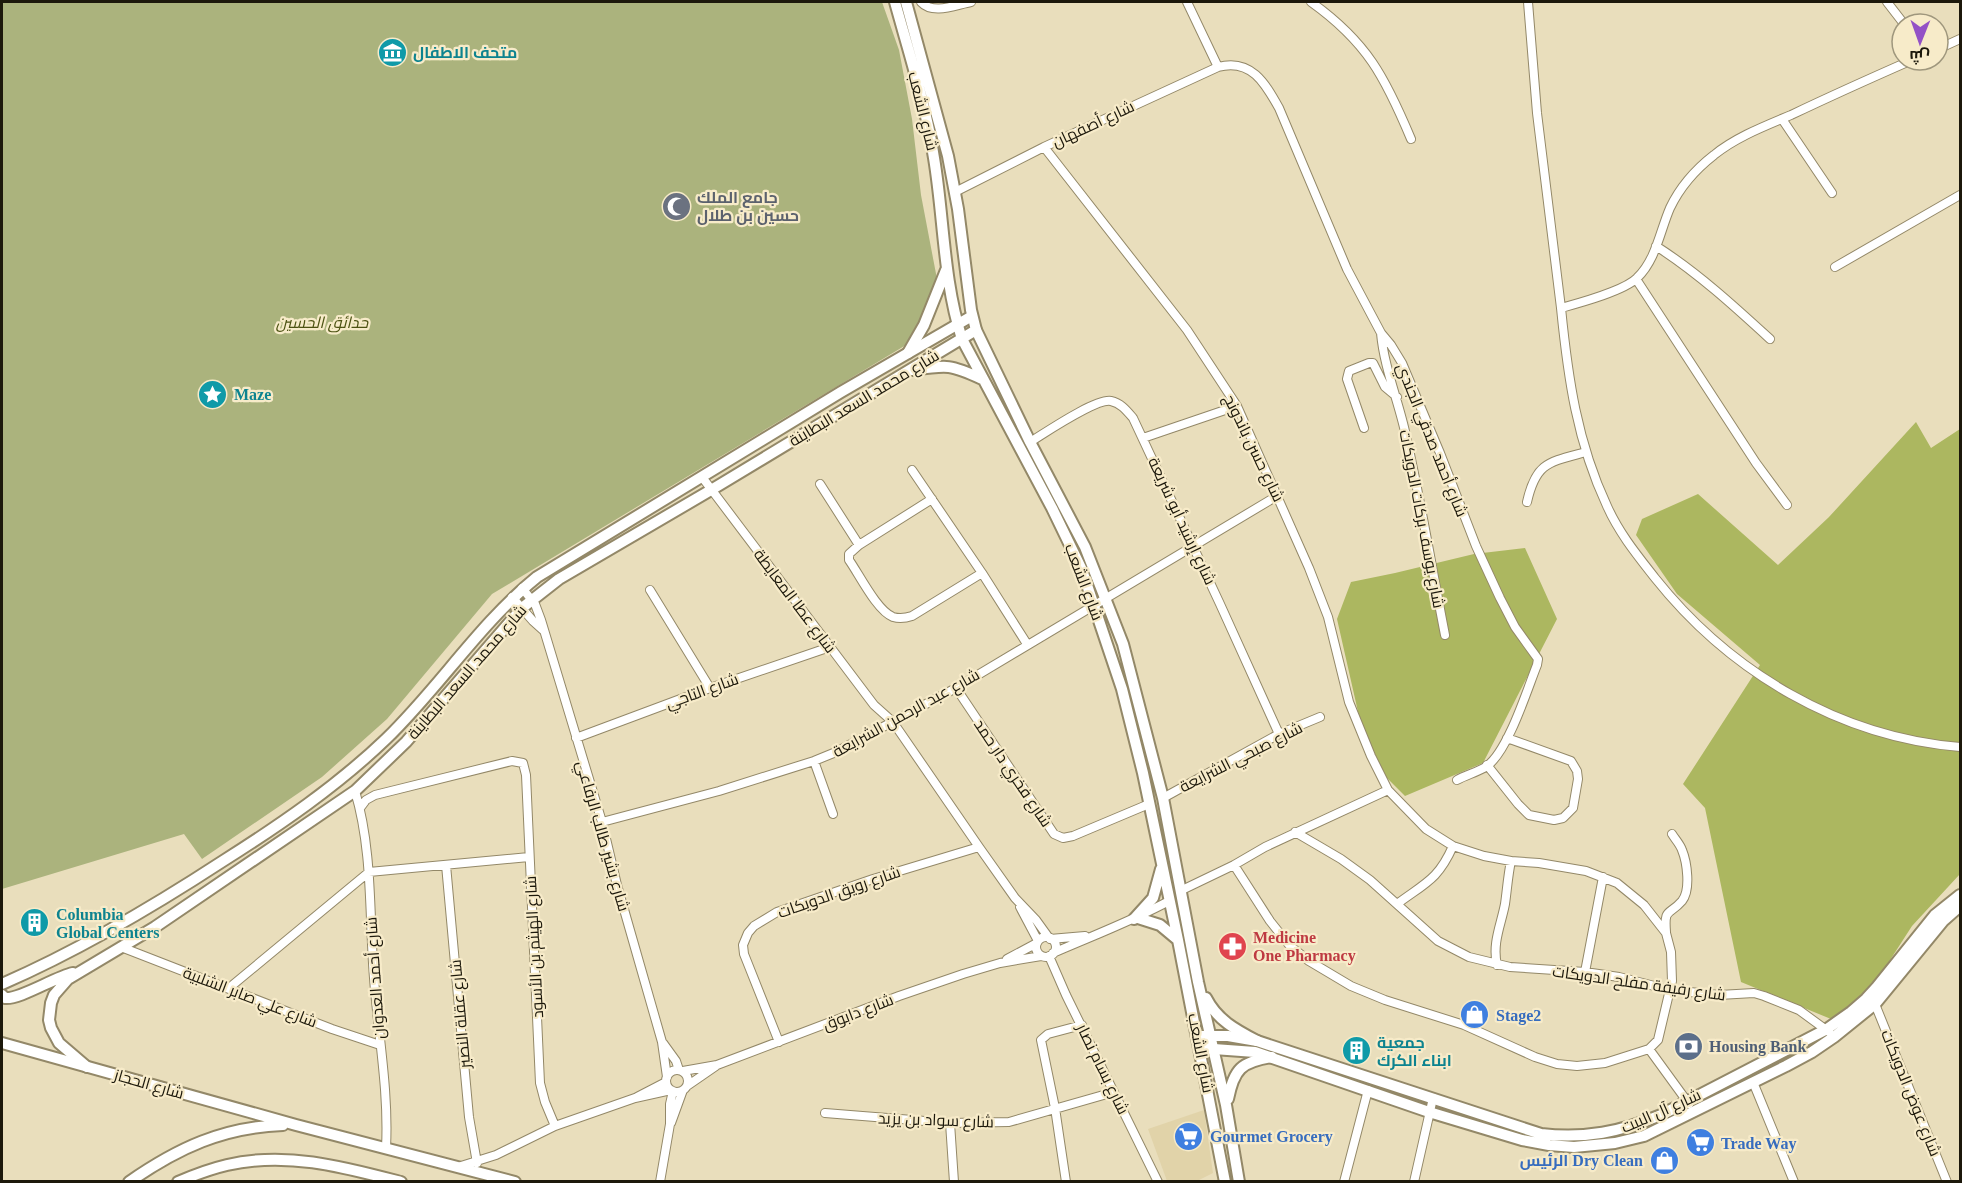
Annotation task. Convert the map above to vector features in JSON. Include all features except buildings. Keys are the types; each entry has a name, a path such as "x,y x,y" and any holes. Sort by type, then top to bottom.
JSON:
{"street":[{"name":"شارع الشعب","path":"895,2 934,155 946,270 957,324 982,380 1064,530 1088,584 1122,689 1178,940 1225,1182"},
{"name":"شارع الشعب","path":"906,2 942,131 955,192 972,316 976,330 1030,442 1080,536 1123,644 1163,798 1198,982 1226,1105 1239,1182"},
{"path":"921,2 935,9 970,2"},
{"path":"1187,2 1218,67"},
{"path":"1311,2 1344,28 1372,59 1398,108 1411,140"},
{"path":"1528,2 1537,113 1573,402 1586,452 1607,506 1632,549 1678,606 1725,649 1770,682 1836,717 1891,736 1960,747"},
{"name":"شارع أصفهان","path":"955,192 1044,147 1218,67 1233,64"},
{"name":"شارع أحمد صدقي الجندي","path":"1233,64 1255,73 1272,96 1299,154 1343,262 1380,333 1402,363 1476,546 1500,598 1515,627 1538,659 1508,738 1498,754 1487,765 1457,780"},
{"path":"1561,308 1611,291 1636,279 1647,264 1671,207 1682,188 1700,167 1716,154 1734,142 1890,70"},
{"path":"1782,119 1832,193"},
{"name":"شارع حسن باندونج","path":"1044,147 1188,330 1237,406 1324,604 1349,702 1388,790 1426,829 1453,846 1484,856 1511,861 1567,867 1617,883 1644,905 1666,933"},
{"path":"1835,267 1960,195"},
{"path":"1656,246 1684,264 1716,290 1770,339"},
{"path":"908,353 924,325 946,270"},
{"path":"1636,279 1786,505"},
{"name":"شارع محمد السعد البطاينة","path":"2,984 75,950 146,911 319,796 357,765 414,711 512,597 537,577 972,316"},
{"name":"شارع محمد السعد البطاينة","path":"87,1067 59,1043 49,1020 54,995 63,984 78,972 155,927 355,791 406,742 531,599 559,579 976,330"},
{"name":"شارع يوسف بركات الدويكات","path":"1380,333 1408,444 1445,635"},
{"path":"1364,428 1347,379 1349,371 1373,363 1383,385 1397,397"},
{"path":"912,370 944,365 954,367 982,380"},
{"name":"شارع إرشيد أبو شريعة","path":"1030,442 1090,406 1104,401 1123,407 1133,418 1279,734"},
{"path":"1143,438 1237,406"},
{"path":"1527,502 1531,484 1539,470 1552,462 1586,452"},
{"path":"912,470 1027,644"},
{"name":"شارع عطا المعايطة","path":"702,477 874,705 893,722"},
{"path":"820,484 859,545"},
{"name":"شارع عبد الرحمن الشرايعة","path":"602,822 719,792 814,761 857,742 956,688 1277,496"},
{"path":"932,499 859,545 849,554 849,560 886,612 894,617 903,618 912,616 982,573"},
{"name":"شارع بشير طالب الرفاعي","path":"522,588 539,613 602,822 662,1042 666,1079"},
{"path":"650,590 711,688"},
{"name":"شارع بشير طالب الرفاعي","path":"512,597 543,630"},
{"name":"شارع التاجي","path":"576,738 830,647"},
{"name":"شارع فخري دار حمد","path":"956,688 1054,834 1063,838 1073,836 1149,804"},
{"name":"شارع صبحي الشرايعة","path":"1163,798 1279,734 1320,717"},
{"path":"893,722 1015,898 1055,945 1048,955 1036,948 1037,942 1015,898"},
{"path":"1487,765 1529,815 1554,820 1563,818 1573,808 1578,779 1575,766 1571,761 1508,738"},
{"path":"360,808 366,800 375,795 518,761 523,763 526,775 529,857"},
{"path":"814,761 833,814"},
{"path":"1182,890 1295,832 1388,790"},
{"name":"شارع أحمد العدوان","path":"355,791 360,808 369,872 372,951 387,1120 386,1148"},
{"name":"شارع رفيفة مفلح الدويكات","path":"1295,832 1348,864 1370,880 1445,945 1469,957 1497,965 1619,977 1670,990 1719,995 1754,993 1799,1010 1831,1033"},
{"path":"1234,865 1270,921 1290,946 1309,961 1351,987 1464,1025 1535,1057 1557,1064 1592,1065 1629,1057 1649,1049 1658,1040 1670,990 1672,960 1665,919 1667,912 1681,902 1686,891 1683,852 1672,834"},
{"path":"1397,904 1441,869 1453,846"},
{"name":"شارع رويق الدويكات","path":"779,1042 744,954 744,938 754,926 788,908 873,879 979,848"},
{"name":"شارع الهيثم بن الأسود","path":"369,872 529,857 533,902 540,1083 555,1126"},
{"path":"1497,965 1495,942 1505,903 1511,861"},
{"name":"شارع عقلة النصير","path":"446,865 469,1117 477,1163"},
{"path":"1162,865 1153,898 1136,918 1160,926 1178,940"},
{"path":"228,988 369,872"},
{"path":"1585,972 1603,877"},
{"name":"شارع آل البيت","path":"1200,1048 1255,1053 1272,1057 1430,1112 1522,1140 1574,1147 1615,1143 1644,1136 1812,1052 1866,999 1935,915 1960,895"},
{"name":"شارع دابوق","path":"681,1070 717,1065 899,996 1000,963 1048,955 1136,918 1169,901"},
{"name":"شارع آل البيت","path":"1198,1036 1228,1036 1257,1041 1541,1134 1557,1136 1613,1132 1645,1121 1831,1033 1875,1004 1943,921 1960,906"},
{"path":"146,911 155,927"},
{"name":"شارع دابوق","path":"1049,939 1092,935"},
{"path":"1037,942 1044,938 1049,939"},
{"name":"شارع دابوق","path":"1000,963 1037,942"},
{"name":"شارع علي صابر الشلبية","path":"121,947 332,1029 380,1045"},
{"name":"شارع بسام نصار","path":"1048,955 1158,1182"},
{"path":"2,995 5,998 13,998 52,980 78,972"},
{"path":"1198,982 1209,1004 1221,1019 1257,1041"},
{"name":"شارع عوض الدويكات","path":"1875,1004 1947,1182"},
{"path":"1066,1182 1041,1040 1048,1034 1082,1025"},
{"name":"شارع بشير طالب الرفاعي","path":"662,1042 681,1070"},
{"name":"شارع الحجاز","path":"2,1043 296,1125 461,1166 515,1182"},
{"path":"1649,1049 1687,1100 1693,1112"},
{"path":"1226,1105 1231,1081 1240,1068 1252,1061 1272,1057"},
{"name":"شارع دابوق","path":"685,1088 717,1065"},
{"path":"635,1098 666,1079 673,1070 681,1070 688,1078 670,1124"},
{"path":"660,1182 670,1124 672,1090 666,1079"},
{"path":"1753,1082 1794,1182"},
{"path":"461,1166 477,1163 555,1126 635,1098 685,1088"},
{"path":"1344,1182 1368,1090"},
{"name":"شارع سواد بن يزيد","path":"825,1113 950,1123 1009,1122 1114,1092"},
{"path":"1414,1182 1433,1098"},
{"path":"950,1123 954,1182"},
{"name":"شارع الحجاز","path":"129,1182 174,1153 211,1137 248,1128 296,1125"},
{"path":"178,1182 229,1164 278,1159 316,1162 401,1182"}],"shaded area":[{"path":"1204,1110 1213,1173 1197,1181 1167,1181 1148,1129"}],"green space":[{"name":"حدائق الحسين","path":"2,2 882,2 899,50 912,119 921,195 937,279 925,313 906,345 492,594 387,719 322,777 202,859 184,834 2,889"},
{"path":"1916,422 1931,448 1960,429 1960,874 1912,926 1863,1002 1831,1019 1741,982 1705,808 1683,784 1760,665 1677,594 1636,535 1642,519 1698,494 1778,565 1829,517"},
{"path":"1525,548 1557,619 1483,763 1405,796 1386,777 1361,725 1337,619 1351,582 1474,554"}],"place":[{"name":"متحف الاطفال","path":"392,52"},
{"name":"جامع الملك حسين بن طلال","path":"676,206"},
{"name":"Maze","path":"213,394"},
{"name":"Columbia Global Centers","path":"35,923"},
{"name":"Medicine One Pharmacy","path":"1232,946"},
{"name":"Stage2","path":"1475,1015"},
{"name":"Housing Bank","path":"1688,1046"},
{"name":"جمعية ابناء الكرك","path":"1356,1051"},
{"name":"Gourmet Grocery","path":"1189,1136"},
{"name":"Trade Way","path":"1700,1143"},
{"name":"الرئيس Dry Clean","path":"1664,1160"}]}
